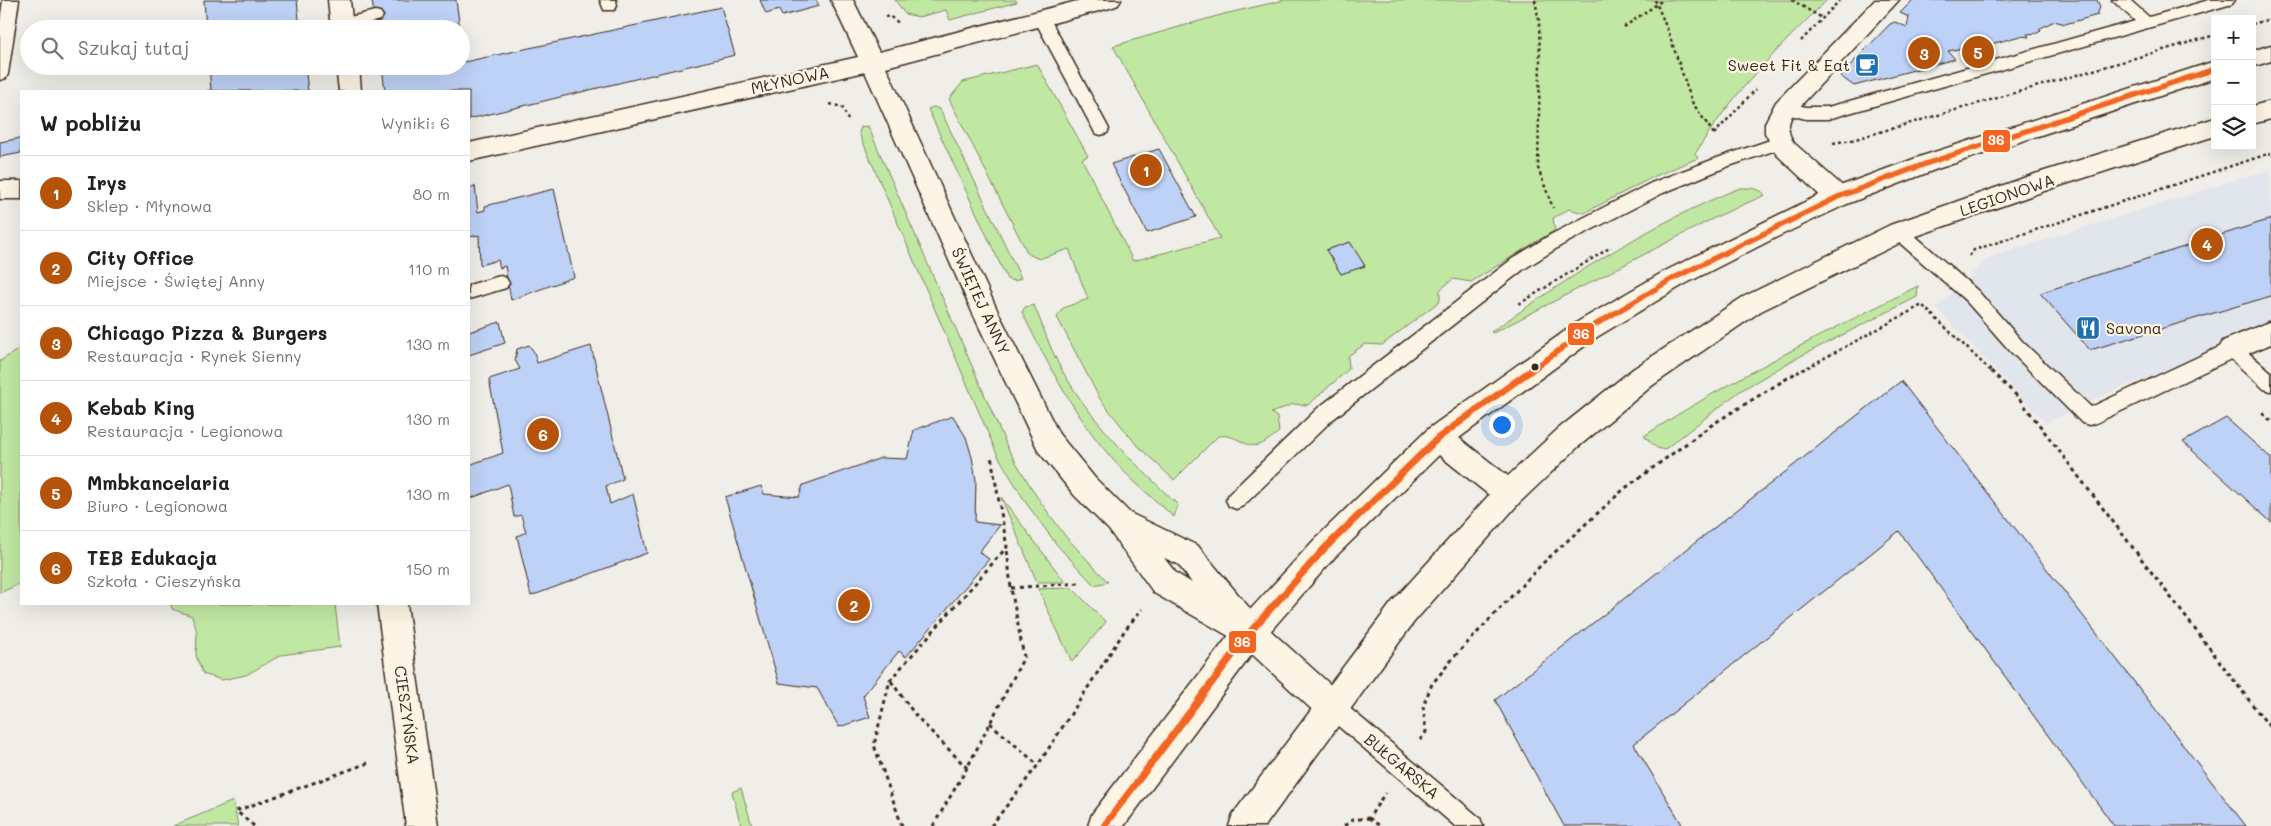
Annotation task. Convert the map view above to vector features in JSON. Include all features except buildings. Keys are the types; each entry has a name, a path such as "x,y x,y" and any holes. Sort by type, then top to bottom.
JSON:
{"main road":[{"path":"339,0 341,20"},
{"name":"ŚWIĘTEJ ANNY","path":"842,0 986,314 1049,443 1085,487 1119,521 1165,583 1250,632"},
{"name":"MŁYNOWA","path":"470,152 872,62 1110,0"},
{"path":"1838,197 1787,149 1777,133 1777,121 1784,108 1888,0"},
{"path":"2256,58 2271,53"},
{"path":"1104,826 1250,632 1324,549 1438,438 1588,329 1674,278 1838,197 1928,163 2205,72 2211,83"},
{"path":"348,75 350,90"},
{"path":"2256,114 2271,110"},
{"name":"LEGIONOWA","path":"1245,826 1403,612 1509,494 1568,438 1643,377 1752,304 1899,232 2044,181 2211,128"},
{"path":"0,190 20,190"},
{"path":"2232,349 2271,332"},
{"path":"1438,438 1509,494"},
{"name":"ŚWIĘTEJ ANNY","path":"1119,521 1188,555 1250,632 1332,707"},
{"name":"CIESZYŃSKA","path":"392,605 422,826"}],"lane":[{"path":"0,74 10,0"},
{"path":"2120,0 2147,23"},
{"path":"1784,108 1806,113 1828,113 2227,0"},
{"path":"361,20 374,16"},
{"path":"1041,17 1101,129"},
{"path":"1236,500 1325,414 1504,275 1556,240 1658,188 1723,162 1787,149"},
{"path":"1899,232 1972,296 2016,346 2089,418 2206,364 2232,349 2271,383"},
{"path":"470,292 500,284"},
{"name":"BUŁGARSKA","path":"1332,707 1472,826"}],"path":[{"path":"1535,0 1539,21 1540,53 1538,168 1545,190 1557,216 1553,218 1556,240"},
{"path":"1654,0 1692,102 1714,134"},
{"path":"1624,27 1664,0"},
{"path":"1792,0 1822,18"},
{"path":"2256,23 2271,19"},
{"path":"1787,149 1852,140 2211,36"},
{"path":"1369,818 1401,766 1426,732 1423,706 1432,684 1455,656 1542,564 1624,489 1713,424 1776,384 1922,305 1950,278 1974,250 2271,154"},
{"path":"1516,306 1569,271 1620,242"},
{"path":"1922,305 2018,397 2271,729"},
{"path":"932,826 967,768 1024,656 1011,588 1007,547 991,456"},
{"path":"902,826 874,745 890,680 1007,547"},
{"path":"1011,588 1080,583"},
{"path":"991,826 1038,764 1125,630 1165,583"},
{"path":"890,680 916,716 967,768"},
{"path":"990,723 1038,764"},
{"path":"254,826 236,811 368,763"},
{"path":"1344,826 1352,820 1369,818 1380,826"}],"shaded area":[{"path":"2271,169 2271,335 2116,389 2046,423 1936,308 1990,257"}],"green space":[{"path":"895,0 1016,0 1017,2 950,20 946,10 919,17 905,14"},
{"path":"1285,0 1827,0 1773,54 1740,92 1709,132 1695,154 1698,158 1653,177 1584,213 1569,209 1553,218 1555,230 1471,282 1453,279 1440,290 1440,301 1382,345 1365,344 1348,356 1349,369 1308,405 1293,404 1271,413 1277,417 1279,432 1262,444 1254,446 1231,437 1218,436 1174,480 1135,443 1100,399 1057,317 1063,308 1088,299 1069,249 1039,259 1028,254 949,99 963,82 1037,64 1088,156 1082,159 1133,261 1220,238 1113,46 1224,14"},
{"path":"933,107 940,109 1021,278 1015,281 1007,279 928,109"},
{"path":"868,126 1008,449 1037,497 1066,537 1108,582 1094,585 1057,545 1026,503 997,454 859,133 861,127"},
{"path":"1740,188 1757,189 1765,195 1716,217 1493,333 1491,332 1611,252 1707,202"},
{"path":"1918,286 1917,297 1793,360 1740,391 1664,450 1657,448 1644,436 1744,376"},
{"path":"1034,305 1055,358 1071,385 1113,440 1178,505 1174,517 1115,462 1075,409 1052,371 1022,312 1025,307"},
{"path":"20,349 20,583 0,593 0,361"},
{"path":"1001,497 1065,582 1037,582"},
{"path":"1072,588 1106,622 1072,662 1038,589"},
{"path":"171,605 335,605 340,647 281,655 246,675 222,680 203,674 196,656 197,632 192,616 172,609"},
{"path":"741,788 752,826 741,826 732,792"},
{"path":"233,801 238,826 173,826"}],"transit line":[{"name":"36","path":"1104,826 1250,632 1324,549 1438,438 1588,329 1674,278 1838,197 1928,163 2211,70"}],"place":[{"name":"Mmbkancelaria","path":"1978,52"},
{"name":"Chicago Pizza & Burgers","path":"1924,53"},
{"name":"Sweet Fit & Eat","path":"1867,65"},
{"name":"Irys","path":"1146,170"},
{"name":"Kebab King","path":"2207,244"},
{"name":"Savona","path":"2088,328"},
{"name":"TEB Edukacja","path":"543,434"},
{"name":"City Office","path":"854,605"}]}
